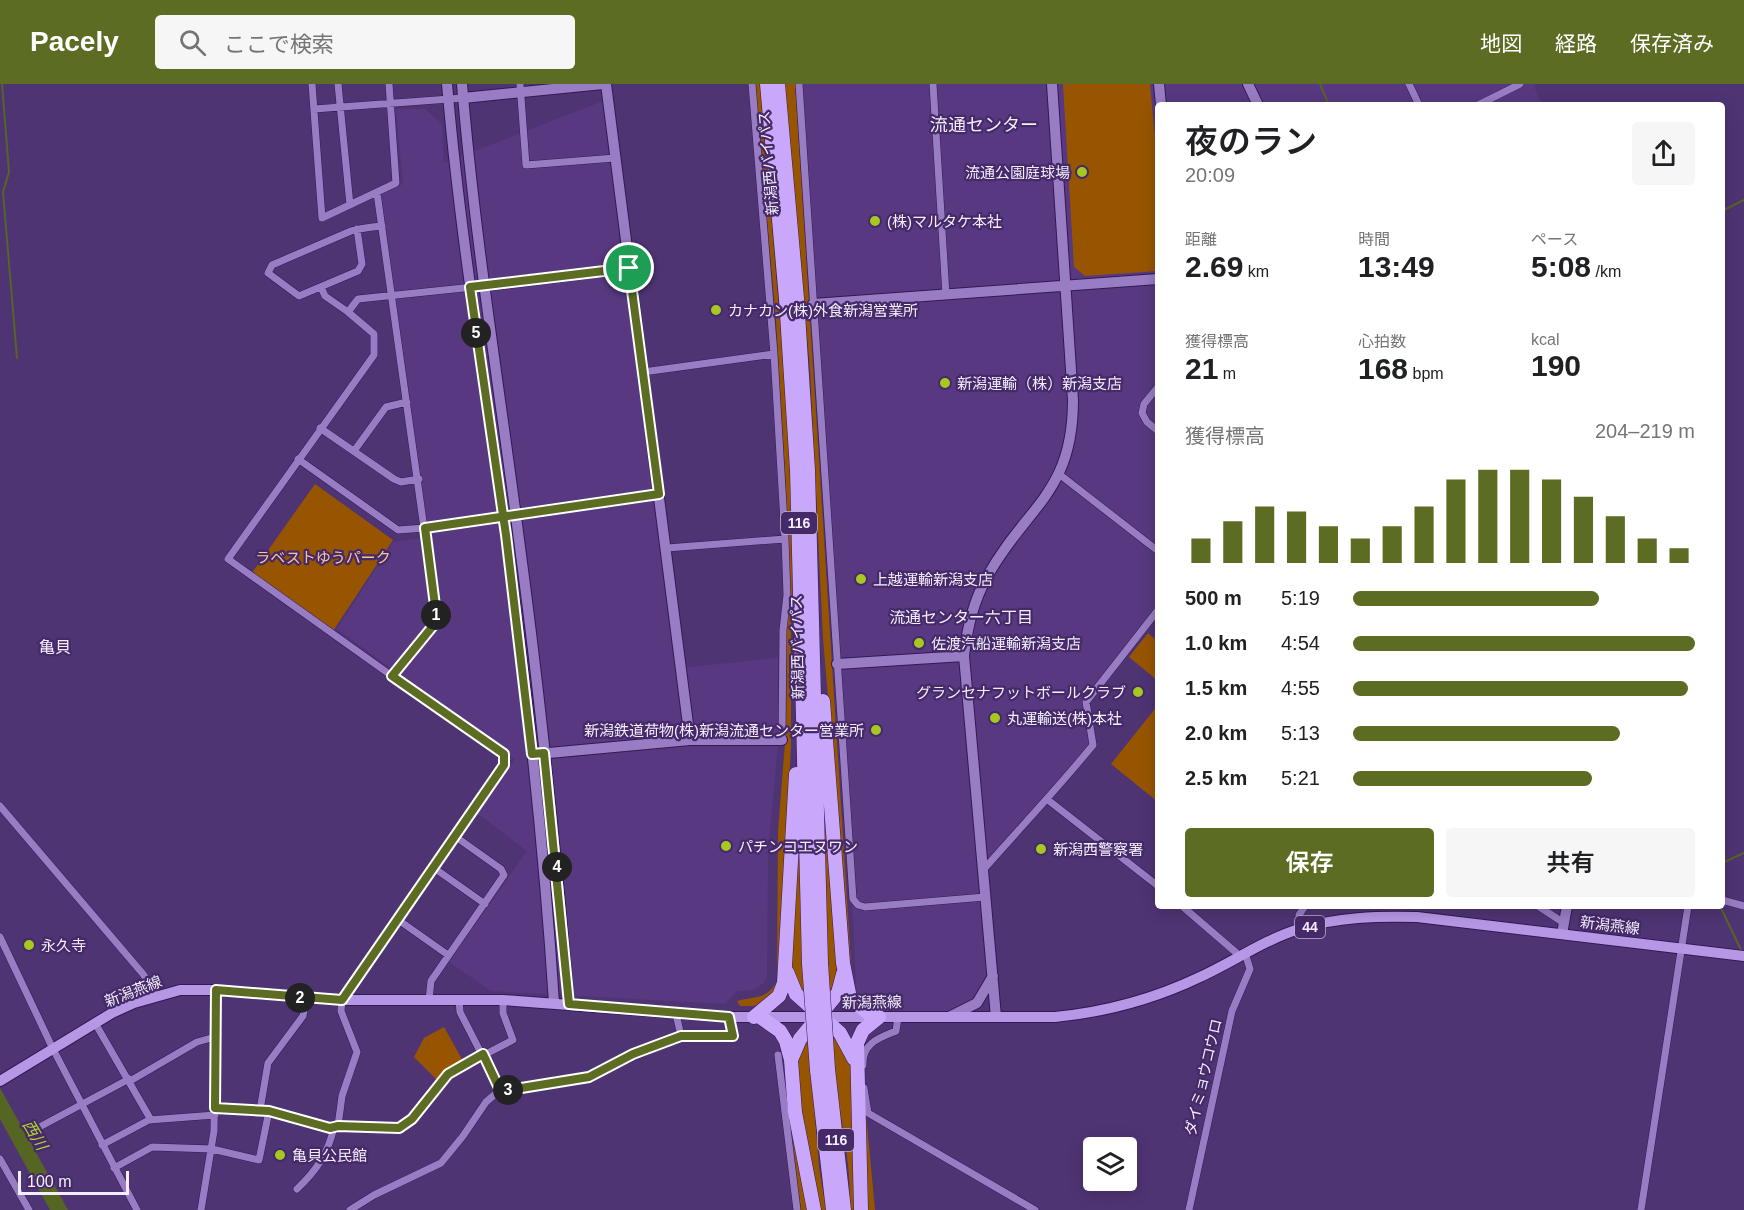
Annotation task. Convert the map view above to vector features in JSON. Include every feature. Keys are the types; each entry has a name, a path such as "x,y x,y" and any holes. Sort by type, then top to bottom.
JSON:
{"highway":[{"name":"新潟西バイパス","path":"767,84 786,299 807,602"},
{"name":"新潟西バイパス","path":"778,84 797,298 808,470 807,602 815,963 833,1210"},
{"path":"807,602 843,963 850,998 876,1017 859,1036 856,1064 861,1210"},
{"path":"807,602 786,968 779,996 757,1017 784,1035 785,1057 814,1210"},
{"path":"785,1057 820,1018 838,993 843,963"},
{"path":"786,968 796,994 844,1038 856,1064"},
{"name":"新潟西バイパス","path":"823,1070 844,1210"}],"main road":[{"name":"新潟燕線","path":"2,1080 95,1023 134,1003 180,990 216,990 306,999 503,1000 729,1017 1055,1017 1126,1005 1180,986 1243,954 1300,929 1367,917 1417,917 1563,929 1682,949 1741,955"}],"street":[{"path":"312,84 322,218 396,183 388,84"},
{"path":"338,84 350,205"},
{"path":"447,84 470,287 503,515 532,754 547,893 554,1003"},
{"path":"462,84 483,286 515,514 544,753 569,1004"},
{"path":"314,109 448,100 520,89 604,84 690,740"},
{"path":"532,754 690,740 782,740 783,630 787,595 785,539 774,354 752,84"},
{"path":"799,84 855,902 865,908 985,897"},
{"path":"933,84 946,295"},
{"path":"996,1017 964,656 969,621 988,576 1044,502 1059,474 1068,447 1073,417 1052,84"},
{"path":"1159,84 1161,102"},
{"path":"1248,84 1257,102"},
{"path":"1409,84 1418,102"},
{"path":"1484,102 1520,84"},
{"path":"520,89 526,165 615,158"},
{"path":"377,193 437,621 392,676"},
{"path":"357,229 361,268 304,295 295,295 271,278 268,269 357,229 382,226"},
{"path":"348,312 358,299 392,297 629,268"},
{"path":"813,304 1155,279"},
{"path":"297,1189 315,1171 330,1146 342,1096 357,1052 341,1011 342,1000 504,765 504,754 228,558 376,348 374,334 369,327 325,296 321,287"},
{"path":"643,372 774,354"},
{"path":"1155,391 1144,404 1142,413 1147,422 1155,429"},
{"path":"354,452 386,407 407,402"},
{"path":"320,428 398,481 418,479"},
{"path":"298,459 398,530 659,494"},
{"path":"1059,474 1155,550"},
{"path":"666,548 785,539"},
{"path":"984,869 1007,840 1048,800 1093,745 1086,702 1155,614"},
{"path":"837,664 964,656"},
{"path":"1048,800 1155,884"},
{"path":"0,806 143,974 157,995"},
{"path":"429,1000 429,984 502,879 503,871 456,837"},
{"path":"434,868 484,904"},
{"path":"1725,900 1744,906"},
{"path":"1186,909 1243,954"},
{"path":"1300,929 1298,919 1301,909"},
{"path":"1541,909 1563,929"},
{"path":"1563,929 1566,909"},
{"path":"1641,1210 1688,909"},
{"path":"397,919 448,955"},
{"path":"0,939 53,1049 137,1210"},
{"name":"ダイミョウコウロ","path":"1189,1210 1232,1011 1250,969 1243,954"},
{"path":"951,1016 981,1000 993,976"},
{"path":"203,1210 215,1112 216,990"},
{"path":"260,1110 268,1063 303,1016 306,999"},
{"path":"459,1000 460,1012 500,1090"},
{"path":"102,1145 151,1120 215,1112 260,1110 336,1127 399,1128 412,1119 448,1074 513,1040 503,1013 503,1000"},
{"path":"676,1014 681,1036"},
{"path":"350,1210 375,1195 441,1163 464,1136 486,1102 500,1090 577,1081 681,1036 733,1036 729,1017"},
{"path":"898,1017 896,1031 877,1037 863,1059 868,1113 1035,1210"},
{"path":"95,1023 151,1120"},
{"path":"32,1131 197,1042 215,1037"},
{"path":"785,1057 796,1210"},
{"path":"114,1168 152,1147 212,1149 259,1160 269,1111"},
{"path":"0,1160 30,1210"}],"shaded area":[{"path":"799,84 1539,84 1534,87 1542,102 1155,102 1155,615 1086,702 1093,745 984,869 993,976 967,1013 898,1017 857,1006 852,894"},
{"path":"606,100 679,668 778,658 778,744 768,853 767,977 764,983 754,990 737,991 725,1004 491,991 449,962 527,851 477,813 515,759 337,629 393,542 423,538 377,197 403,184 396,109 425,109 442,124 444,163"},
{"path":"0,1088 68,1210 50,1210 0,1119"}],"green space":[{"path":"755,84 760,84 788,418 795,576 791,622 791,746 779,982 771,1001 753,1006 740,1006 737,1001 765,994 777,981 778,832 786,730 788,524 776,320"},
{"path":"784,84 795,84 853,994 823,638 810,369"},
{"path":"1063,84 1150,84 1155,138 1155,271 1085,276 1074,267"},
{"name":"ラベストゆうパーク","path":"315,484 393,540 333,631 252,573"},
{"path":"1148,633 1155,639 1155,679 1129,657"},
{"path":"1155,709 1155,800 1111,764"},
{"path":"822,764 837,980 829,998 824,898"},
{"path":"798,807 805,1002 791,981 790,951"},
{"path":"444,1027 464,1063 440,1083 414,1057 424,1038"},
{"path":"832,1031 849,1054 852,1073 857,1210 851,1210 849,1170 833,1064"},
{"path":"808,1035 819,1167 826,1210 818,1210 804,1147 796,1059"},
{"path":"861,1060 875,1210 866,1210"},
{"path":"785,1081 798,1164 809,1210 801,1210"}],"waterway":[{"path":"2,84 9,172 3,192 17,358"},
{"path":"1320,84 1328,102"},
{"path":"1725,210 1744,200"},
{"path":"1725,862 1744,853"},
{"path":"1721,909 1742,952"}],"place":[{"name":"流通公園庭球場","path":"1082,172"},
{"name":"(株)マルタケ本社","path":"875,221"},
{"name":"カナカン(株)外食新潟営業所","path":"716,310"},
{"name":"新潟運輸（株）新潟支店","path":"945,383"},
{"name":"上越運輸新潟支店","path":"861,579"},
{"name":"佐渡汽船運輸新潟支店","path":"919,643"},
{"name":"グランセナフットボールクラブ","path":"1138,692"},
{"name":"丸運輸送(株)本社","path":"995,718"},
{"name":"新潟鉄道荷物(株)新潟流通センター営業所","path":"876,730"},
{"name":"パチンコエヌワン","path":"726,846"},
{"name":"新潟西警察署","path":"1041,849"},
{"name":"永久寺","path":"29,945"},
{"name":"亀貝公民館","path":"280,1155"}],"district":[{"name":"流通センター","path":"984,125"},
{"name":"流通センター六丁目","path":"961,617"},
{"name":"亀貝","path":"55,647"}],"route":[{"path":"629,268 470,287 483,383 503,515 506,535 532,754 544,753 569,1004 729,1017 733,1036 681,1036 633,1054 577,1081 509,1090 500,1090 483,1054 448,1074 412,1119 395,1130 338,1126 330,1128 269,1111 215,1108 216,990 306,999 342,1000 354,979 456,837 504,765 504,754 392,676 437,621 425,528 503,515 659,494 629,268"}],"water label":[{"name":"西川","path":"35,1135"}]}
